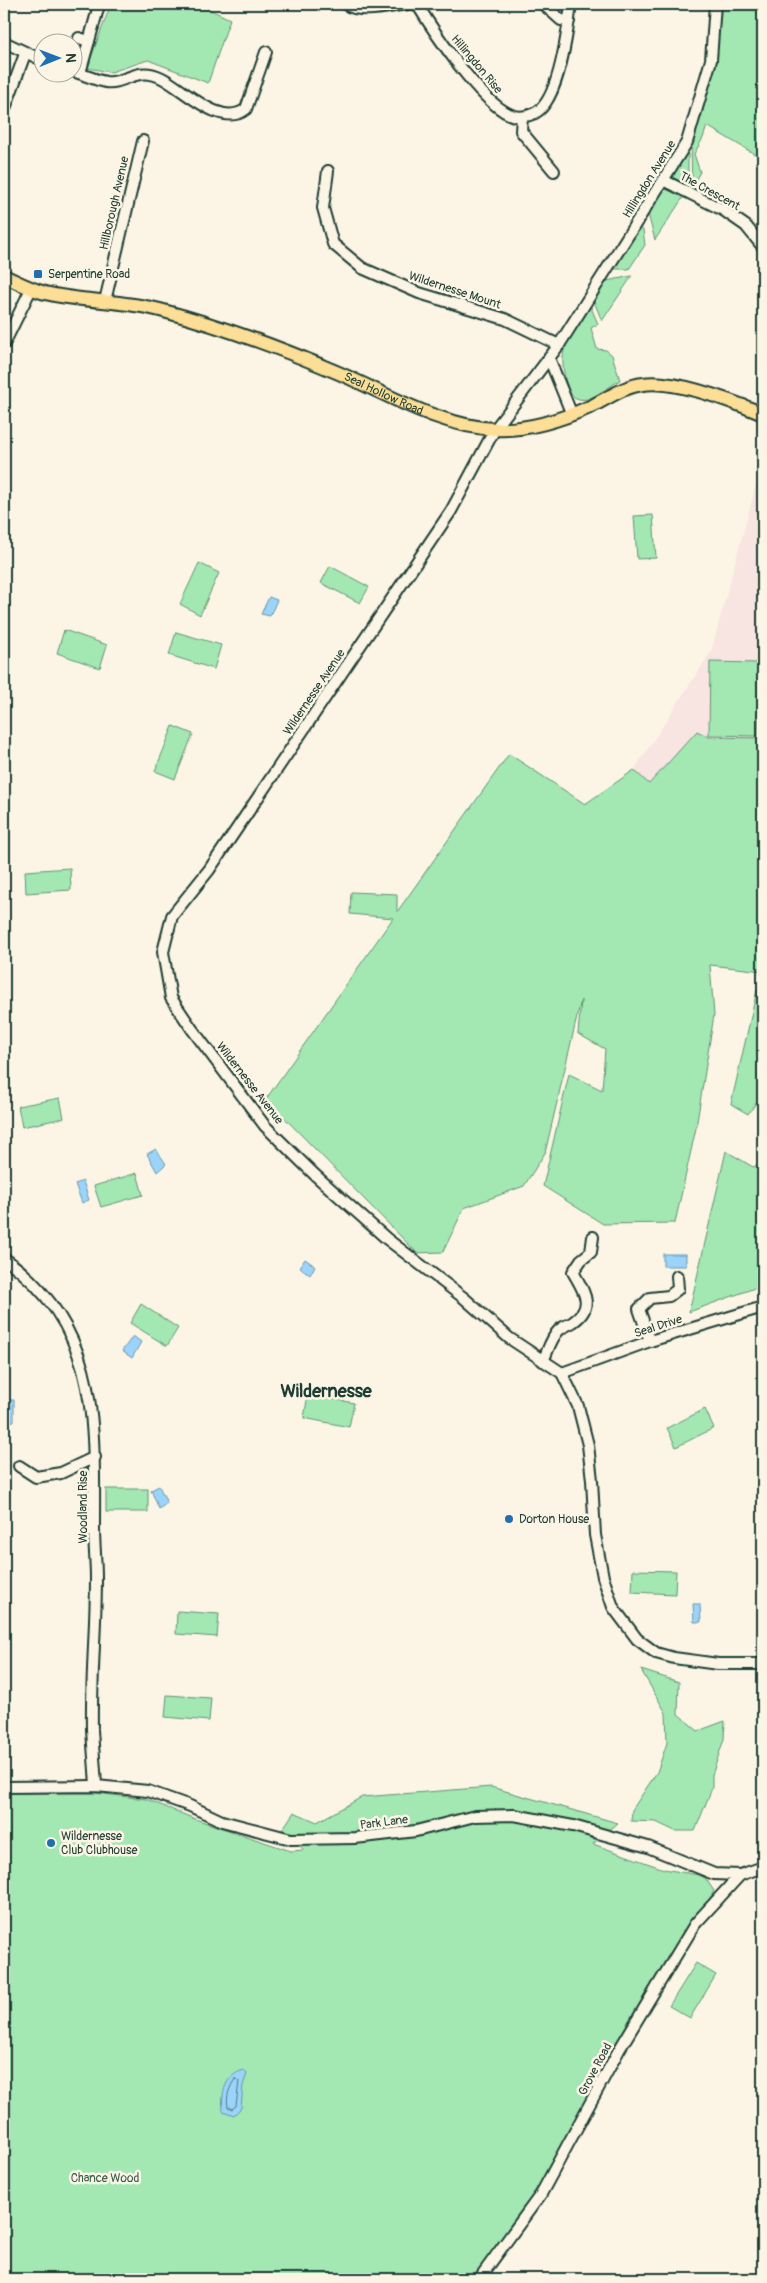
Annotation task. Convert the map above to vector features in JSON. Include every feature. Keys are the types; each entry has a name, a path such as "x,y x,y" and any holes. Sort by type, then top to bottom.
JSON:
{"main road":[{"name":"Seal Hollow Road","path":"4,276 31,288 54,294 138,305 193,319 325,367 434,416 466,425 495,429 533,426 572,415 626,389 650,383 693,391 763,414"}],"street":[{"path":"346,8 364,9 409,4"},
{"name":"Hillingdon Rise","path":"418,4 456,63 502,109 509,114 522,117"},
{"path":"543,4 561,20 569,21"},
{"path":"554,170 521,131 522,117 536,112 554,87 560,68 571,4"},
{"name":"Hillingdon Avenue","path":"549,358 606,273 641,214 665,181 692,131 710,60 715,4"},
{"path":"82,48 98,9"},
{"path":"4,42 32,56"},
{"path":"82,74 107,82 150,73 163,78 198,103 226,115 239,114 246,108 266,52"},
{"path":"4,111 26,54"},
{"path":"262,65 273,69"},
{"name":"Hillborough Avenue","path":"105,301 143,141"},
{"name":"Wildernesse Mount","path":"328,171 324,208 333,244 362,268 419,293 505,319 559,345"},
{"name":"The Crescent","path":"665,181 723,210 746,226 763,247"},
{"path":"5,340 31,288"},
{"path":"549,358 572,415"},
{"name":"Wildernesse Avenue","path":"549,358 495,429 451,511 209,870 172,916 162,952 171,998 265,1126 315,1175 388,1239 464,1298 509,1338 562,1373"},
{"path":"544,1361 553,1339 560,1329 582,1314 587,1301 585,1292 573,1272 580,1260 591,1252 593,1238"},
{"name":"Woodland Rise","path":"4,1258 36,1284 68,1331 81,1361 91,1402 95,1457 96,1576 92,1728 96,1786"},
{"path":"650,1341 639,1309 650,1298 669,1296 678,1289 678,1276"},
{"name":"Seal Drive","path":"562,1373 650,1341 763,1307"},
{"path":"562,1373 578,1406 588,1445 595,1535 603,1577 613,1607 637,1639 656,1653 674,1658 718,1664 763,1664"},
{"path":"19,1466 36,1477 61,1473 95,1457"},
{"name":"Park Lane","path":"4,1787 96,1786 148,1791 190,1806 222,1821 291,1839 354,1838 416,1831 475,1816 514,1815 573,1826 648,1847 714,1874 740,1875 763,1867"},
{"path":"714,1874 719,1896"},
{"name":"Grove Road","path":"479,2279 542,2194 619,2050 695,1924 740,1875"}],"shaded area":[{"path":"763,459 763,959 585,804 634,770 711,652"}],"green space":[{"path":"111,4 198,4 230,19 208,83 148,60 111,72 87,68"},
{"path":"543,4 571,4 569,21"},
{"path":"719,4 763,4 763,159 707,126 694,154 700,172 692,186 691,143 713,64"},
{"path":"688,150 688,185 673,176"},
{"path":"665,188 684,196 655,240 648,214"},
{"path":"640,227 643,230 645,245 629,269 615,269 615,266"},
{"path":"632,276 602,321 593,299 606,281"},
{"path":"590,305 598,324 591,328 597,349 606,350 612,355 620,380 595,396 581,399 576,398 569,392 564,375 563,353 570,335"},
{"path":"653,515 656,558 637,559 634,516"},
{"path":"199,563 219,573 200,615 180,604"},
{"path":"330,566 369,587 360,603 321,583"},
{"path":"64,630 107,645 100,668 57,653"},
{"path":"176,632 221,645 214,669 169,655"},
{"path":"710,662 759,663 758,736 709,735"},
{"path":"762,724 763,971 710,965 714,1015 696,1128 675,1223 603,1224 543,1186 569,1074 602,1090 605,1049 578,1034 581,1000 545,1153 524,1186 464,1208 443,1252 417,1253 266,1099 393,918 350,914 351,892 397,894 397,912 509,754 585,804 634,770 649,784 697,731 709,737 762,738"},
{"path":"173,726 193,734 175,779 155,771"},
{"path":"70,868 71,890 26,893 25,871"},
{"path":"757,990 763,991 763,1094 748,1114 731,1104"},
{"path":"60,1098 64,1118 22,1127 18,1106"},
{"path":"726,1151 753,1167 763,1162 763,1285 689,1312"},
{"path":"137,1173 143,1195 101,1207 94,1186"},
{"path":"141,1304 178,1328 167,1346 130,1323"},
{"path":"308,1394 354,1403 349,1427 304,1418"},
{"path":"705,1409 714,1428 676,1447 667,1428"},
{"path":"106,1489 148,1489 148,1512 106,1512"},
{"path":"633,1570 676,1571 675,1594 632,1592"},
{"path":"177,1611 219,1614 217,1637 176,1634"},
{"path":"641,1670 679,1682 678,1714 698,1731 725,1721 724,1739 712,1775 712,1788 695,1831 675,1831 656,1822 631,1821 632,1810 657,1772 667,1743 666,1713"},
{"path":"167,1695 211,1698 209,1721 165,1717"},
{"name":"Chance Wood","path":"491,1787 618,1823 593,1844 664,1869 704,1876 714,1891 542,2194 476,2279 4,2279 4,1793 95,1793 146,1799 195,1819 291,1851 304,1850 282,1830 294,1812 317,1822 362,1797"},
{"path":"696,1963 716,1975 690,2018 669,2006"},
{"path":"763,2182 763,2231 757,2197"}],"water":[{"path":"269,597 277,600 270,616 261,614"},
{"path":"156,1149 166,1164 157,1172 147,1154"},
{"path":"83,1181 89,1200 82,1203 75,1184"},
{"path":"663,1254 686,1254 686,1266 663,1266"},
{"path":"305,1259 315,1266 310,1275 300,1267"},
{"path":"133,1336 141,1342 132,1358 122,1351"},
{"path":"4,1400 14,1400 14,1421 4,1422"},
{"path":"159,1486 167,1503 159,1509 151,1490"},
{"path":"693,1604 700,1604 701,1622 694,1622"},
{"path":"244,2070 247,2074 243,2085 241,2108 234,2115 223,2111 224,2091 228,2080"}],"place":[{"name":"Serpentine Road","path":"38,274"},
{"name":"Dorton House","path":"509,1519"},
{"name":"Wildernesse Club Clubhouse","path":"51,1843"}],"district":[{"name":"Wildernesse","path":"326,1391"}]}
